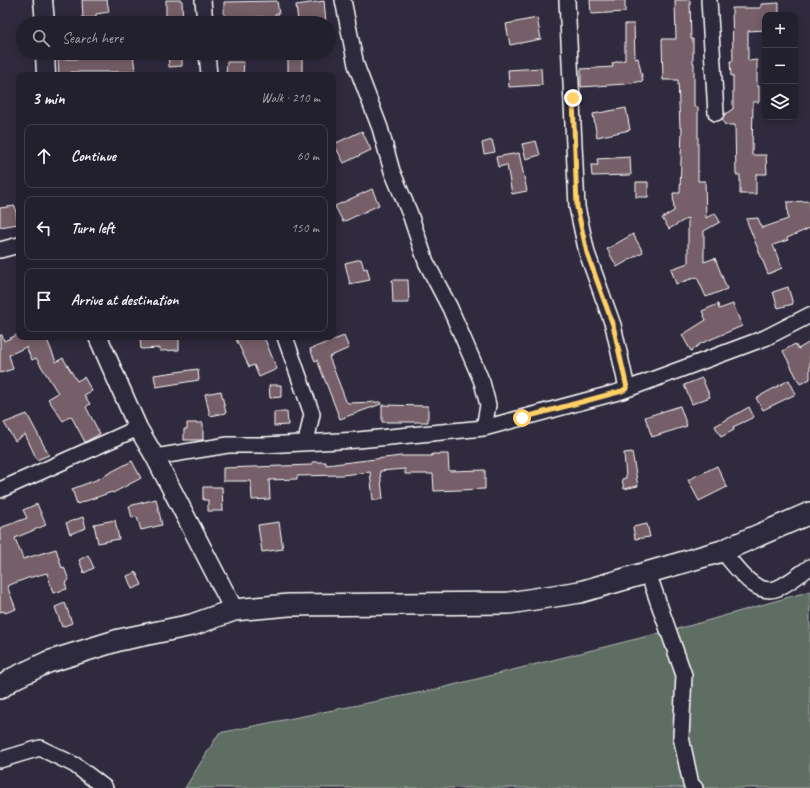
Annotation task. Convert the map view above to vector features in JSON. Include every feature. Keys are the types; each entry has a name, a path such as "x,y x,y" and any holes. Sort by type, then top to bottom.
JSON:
{"main road":[{"path":"0,688 14,678 48,662 119,640 192,625 234,610 289,605 509,603 580,592 722,551 810,513"}],"street":[{"path":"43,0 44,16"},
{"path":"203,0 204,16"},
{"path":"343,0 356,65 380,128 392,171 410,214 426,262 450,308 482,382 488,405 484,428"},
{"path":"567,0 577,207 587,253 613,325 627,388"},
{"path":"709,0 716,113"},
{"path":"45,60 46,72"},
{"path":"208,60 209,72"},
{"path":"0,250 16,246"},
{"path":"155,457 228,445 358,440 448,430 484,428 578,403 627,388 765,338 810,315"},
{"path":"99,340 138,428 155,457 234,610"},
{"path":"286,340 312,414 306,442"},
{"path":"0,490 138,428"},
{"path":"722,551 754,586 765,590 777,588 810,567"},
{"path":"648,573 684,676 681,737 691,784 694,788"},
{"path":"0,760 40,748 75,765 105,788"}],"green space":[{"path":"810,591 810,788 185,788 219,733 437,689 692,625"}],"building":[{"path":"82,0 107,0 109,12 96,14 96,16 83,16"},
{"path":"166,0 182,0 183,16 166,16"},
{"path":"590,0 625,0 625,12 591,14"},
{"path":"675,0 690,0 691,39 693,39 694,63 694,107 698,107 698,181 705,181 706,218 715,213 720,222 704,231 704,262 715,258 727,289 706,297 697,277 676,284 671,269 688,263 688,218 669,229 662,218 674,211 673,193 680,193 682,128 680,128 678,80 663,80 662,39 676,39"},
{"path":"277,1 279,14 275,14 275,16 224,16 224,2"},
{"path":"324,1 325,16 297,16 296,5"},
{"path":"779,3 779,12 762,12 762,30 748,31 748,61 757,60 757,86 759,86 759,102 753,102 752,155 766,155 767,174 756,174 756,194 740,194 740,175 736,175 735,125 725,125 722,119 725,114 733,109 733,76 731,76 730,61 733,61 732,8 761,8 761,4"},
{"path":"537,18 541,39 510,45 506,24"},
{"path":"625,24 634,24 635,59 638,58 643,81 625,84 581,87 581,69 613,67 612,63 625,60"},
{"path":"58,60 134,60 135,72 71,72 59,72"},
{"path":"168,60 182,60 182,66 169,67"},
{"path":"288,60 302,60 302,72 288,72"},
{"path":"227,62 244,62 243,72 226,72"},
{"path":"541,68 542,85 509,87 508,70"},
{"path":"626,108 630,130 597,137 593,114"},
{"path":"362,131 371,150 344,163 336,148 336,143"},
{"path":"492,140 495,152 484,154 482,143"},
{"path":"536,141 540,155 526,159 522,144"},
{"path":"519,153 527,191 512,194 507,165 498,167 496,157"},
{"path":"630,157 631,175 592,176 591,165 598,165 597,159"},
{"path":"636,182 648,182 648,197 636,197"},
{"path":"372,189 379,205 343,222 336,206"},
{"path":"810,201 810,228 787,238 788,240 773,245 782,268 768,274 746,219 758,218 762,228 788,219 787,202"},
{"path":"15,206 16,224 0,227 0,208"},
{"path":"633,234 643,252 617,267 607,249"},
{"path":"361,259 364,269 367,268 370,280 350,284 345,263"},
{"path":"392,280 408,280 409,303 393,303"},
{"path":"788,287 793,304 778,308 773,292"},
{"path":"718,304 719,309 733,304 742,326 700,344 691,351 682,335 706,320 702,311"},
{"path":"0,335 2,335 4,341 16,335 16,340 47,340 56,362 63,358 77,381 84,377 92,391 84,395 90,404 86,407 100,434 85,442 71,416 63,421 48,399 58,393 36,358 32,360 26,347 9,355 13,369 0,373"},
{"path":"344,336 349,348 329,357 346,401 348,403 380,402 381,404 340,419 317,360 315,361 310,349"},
{"path":"140,340 179,340 179,350 160,351 160,348 141,349"},
{"path":"236,340 265,340 277,369 259,377 254,365 249,367"},
{"path":"810,342 810,379 800,384 783,351 795,344 798,349"},
{"path":"198,369 199,380 156,387 154,375"},
{"path":"702,378 710,397 692,404 684,385"},
{"path":"789,380 796,394 763,410 756,398"},
{"path":"269,385 281,385 281,397 270,398"},
{"path":"221,391 226,413 210,416 205,394"},
{"path":"382,405 428,406 428,422 382,422"},
{"path":"680,406 687,426 652,437 645,417"},
{"path":"749,407 754,417 733,427 734,430 721,437 715,426"},
{"path":"274,412 287,412 288,425 274,426"},
{"path":"27,414 49,455 37,460 25,434 15,441 4,423"},
{"path":"187,423 203,423 203,440 184,440 184,429 187,429"},
{"path":"632,452 638,486 624,489 622,479 626,478 624,453"},
{"path":"432,454 448,454 449,471 485,470 485,489 434,491 433,474 405,474 405,469 380,471 383,499 373,500 370,472 342,475 297,476 297,479 269,480 270,499 252,500 251,481 223,481 223,468 312,465 312,462 326,462 326,465 401,456 432,456"},
{"path":"132,461 141,478 113,493 112,492 77,504 72,489 96,480"},
{"path":"717,466 727,487 699,501 688,480"},
{"path":"203,487 222,487 223,511 208,511 208,500 203,500"},
{"path":"156,499 162,525 141,530 137,517 132,518 129,506"},
{"path":"37,504 46,525 15,538 23,559 56,549 62,568 64,567 69,580 65,583 67,589 53,593 47,573 28,578 7,586 16,609 5,613 4,611 0,612 0,528 27,518 23,510"},
{"path":"83,517 86,528 70,534 66,523"},
{"path":"115,520 119,539 98,543 94,524"},
{"path":"279,522 283,549 262,552 258,525"},
{"path":"647,524 650,537 635,539 633,527"},
{"path":"88,555 94,568 84,573 79,560"},
{"path":"136,572 142,585 132,589 127,576"},
{"path":"65,603 72,623 62,627 55,607"}],"route":[{"path":"522,418 622,391 627,388 613,325 587,253 577,207 573,98"}]}
